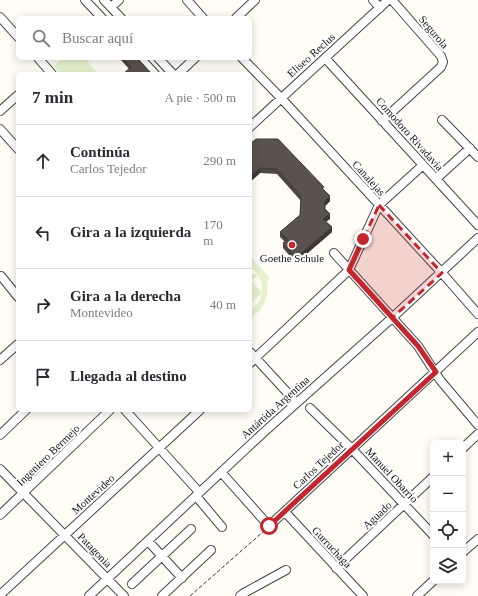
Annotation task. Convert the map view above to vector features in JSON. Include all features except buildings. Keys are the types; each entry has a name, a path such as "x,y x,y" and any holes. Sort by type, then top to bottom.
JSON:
{"street":[{"path":"85,0 100,16"},
{"path":"104,0 119,16"},
{"path":"111,7 119,0"},
{"path":"187,0 202,16"},
{"path":"238,16 254,0"},
{"path":"373,0 380,8"},
{"name":"Eliseo Reclus","path":"252,125 388,0"},
{"name":"Segurola","path":"382,121 441,67 443,62 441,56 392,0"},
{"path":"0,17 16,35"},
{"name":"Comodoro Rivadavia","path":"325,58 478,225"},
{"path":"39,60 47,72"},
{"path":"142,60 153,72"},
{"path":"160,60 171,72"},
{"path":"180,72 193,60"},
{"name":"Canalejas","path":"244,60 281,98 478,314"},
{"path":"0,111 16,97"},
{"path":"442,120 478,157"},
{"path":"0,129 16,147"},
{"path":"436,179 470,148"},
{"path":"296,402 252,358 349,270 379,205 423,165"},
{"name":"Antártida Argentina","path":"89,596 296,402 442,273 478,238"},
{"path":"334,253 418,346 444,385 478,425"},
{"path":"1,276 16,295"},
{"name":"Carlos Tejedor","path":"269,526 478,332"},
{"path":"0,360 16,346"},
{"name":"Manuel Obarrio","path":"310,408 352,448 430,532"},
{"path":"0,435 24,412"},
{"name":"Ingeniero Bermejo","path":"0,515 24,494 108,412"},
{"path":"127,412 160,448 222,527"},
{"name":"Montevideo","path":"0,595 198,412"},
{"path":"466,445 478,434"},
{"name":"Patagonia","path":"0,469 124,596"},
{"path":"221,472 269,526"},
{"name":"Aguado","path":"336,568 430,480"},
{"name":"Gurruchaga","path":"285,512 363,596"},
{"path":"132,584 191,529"},
{"path":"466,549 478,539"},
{"path":"148,541 182,578"},
{"path":"162,596 211,550"},
{"path":"240,596 286,570"},
{"path":"417,596 430,584"}],"path":[{"path":"190,596 269,526"}],"highlighted area":[{"path":"379,205 442,273 392,318 349,270"}],"green space":[{"path":"61,60 87,60 96,72 59,72 54,66"},
{"path":"252,258 270,278 267,282 267,293 264,303 259,311 252,317 252,309 259,302 262,293 252,302 252,282 262,292 262,284 252,267"},
{"path":"255,273 257,276 252,280 252,276"}],"place":[{"name":"Goethe Schule","path":"292,245"}],"route":[{"path":"269,526 436,372 418,346 349,270 363,239"}]}
